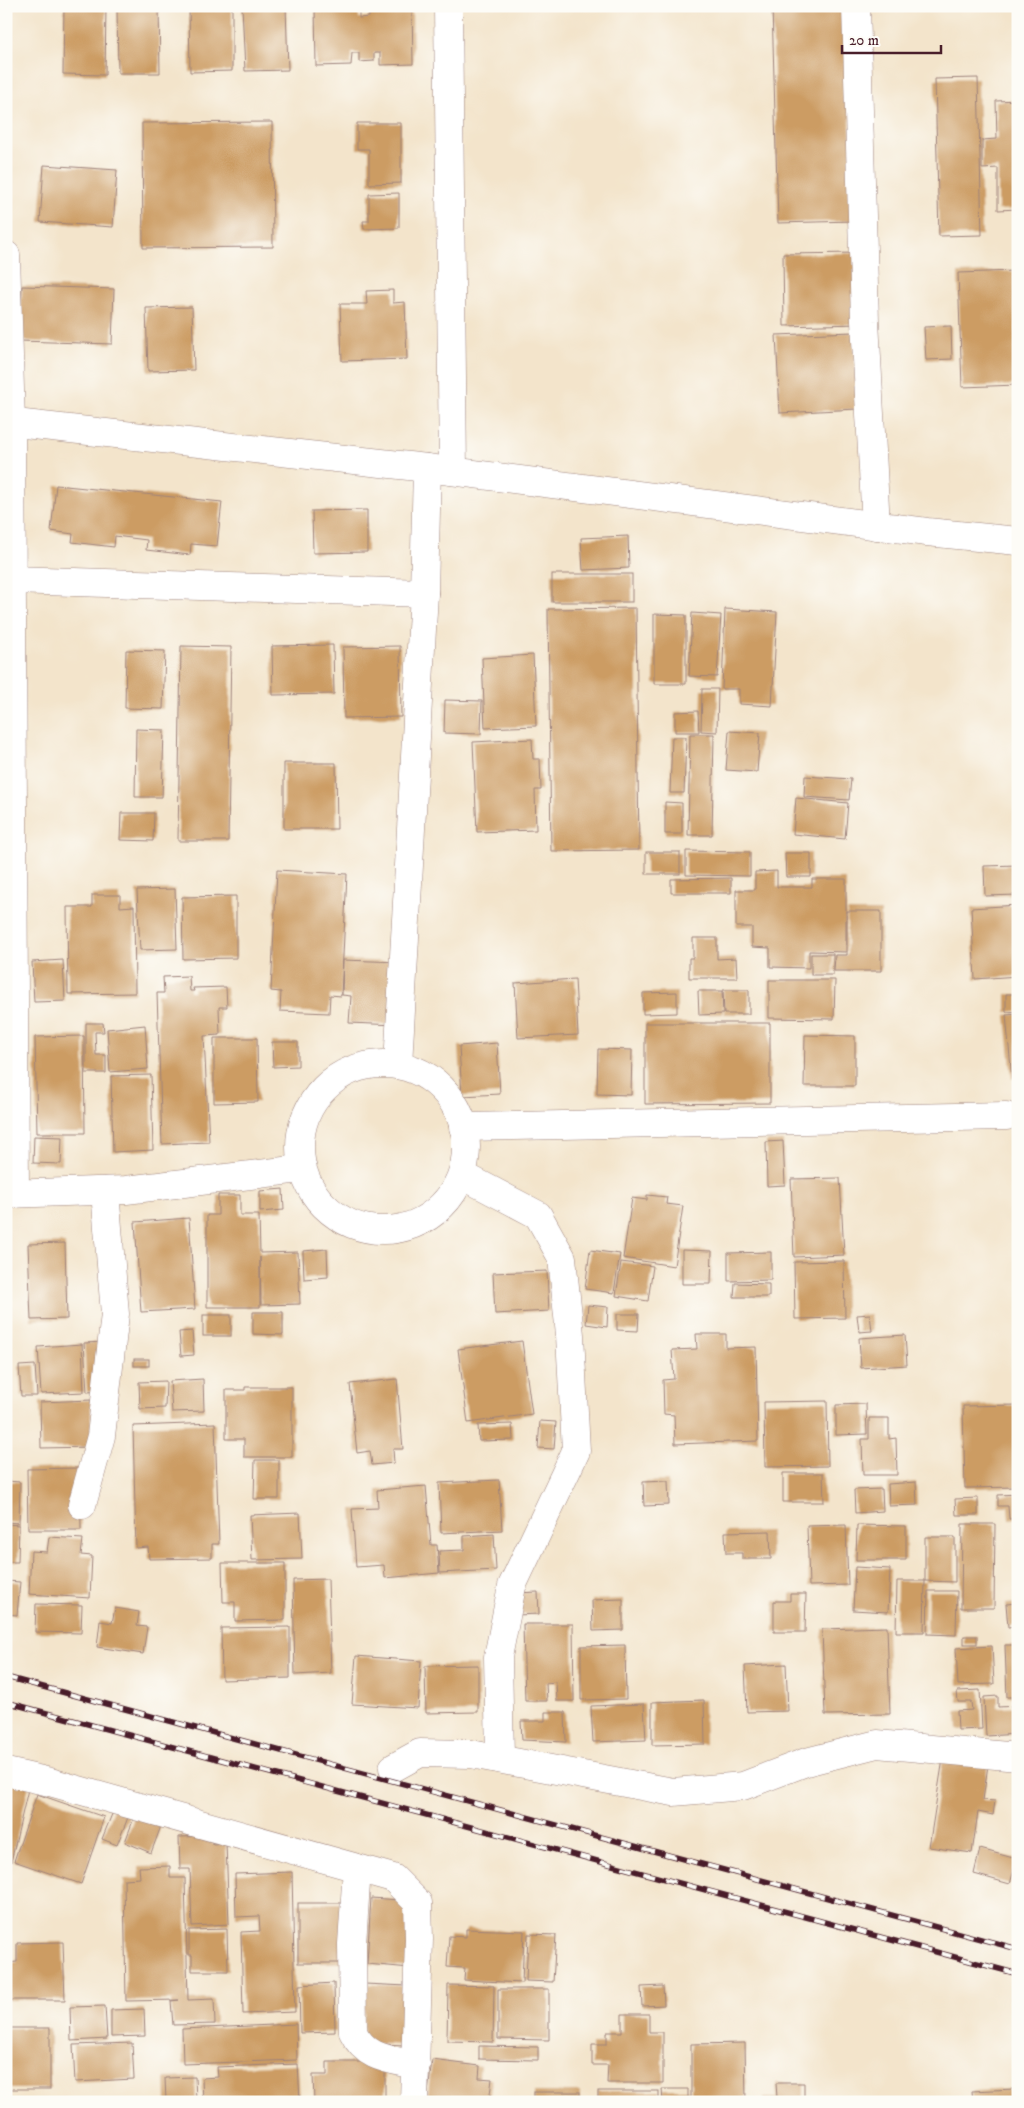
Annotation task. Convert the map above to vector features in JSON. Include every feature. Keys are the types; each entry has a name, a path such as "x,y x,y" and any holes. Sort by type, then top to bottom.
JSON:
{"street":[{"path":"398,1065 424,593 440,470 448,6"},
{"path":"856,6 865,311 876,526"},
{"path":"6,255 12,580 10,1194 126,1190 300,1169"},
{"path":"9,422 440,470 876,526 1018,541"},
{"path":"12,580 424,593"},
{"path":"379,1062 411,1067 440,1084 458,1110 463,1127 467,1143 462,1175 445,1203 419,1223 387,1231 354,1226 326,1209 300,1169 304,1118 320,1090 347,1070 379,1062"},
{"path":"463,1127 1006,1116"},
{"path":"462,1175 538,1215 562,1258 570,1335 576,1451 512,1586 498,1657 500,1758"},
{"path":"82,1505 101,1436 115,1314 105,1191"},
{"path":"394,1768 420,1753 471,1754 673,1792 743,1786 806,1762 877,1744 1018,1757"},
{"path":"6,1772 393,1878 418,1902 419,1939 414,2102"},
{"path":"357,1868 352,1944 353,2032 359,2045 378,2056 416,2065"}],"building":[{"path":"64,6 106,6 105,75 63,74"},
{"path":"117,6 159,6 160,73 118,73"},
{"path":"189,6 232,6 232,71 190,72"},
{"path":"242,6 286,6 288,70 245,71"},
{"path":"315,6 359,6 359,18 369,17 369,6 412,6 413,64 380,65 380,53 374,53 374,61 359,62 359,53 352,53 351,65 316,66"},
{"path":"772,6 847,6 853,221 778,223"},
{"path":"978,78 982,235 939,236 935,79"},
{"path":"1018,100 1018,209 998,210 998,168 982,169 982,140 997,139 996,101"},
{"path":"272,122 273,247 143,248 142,123"},
{"path":"357,123 401,123 401,183 369,184 369,149 357,149"},
{"path":"44,165 117,170 113,227 40,222"},
{"path":"399,193 399,228 364,229 363,221 369,221 369,194"},
{"path":"858,253 859,324 784,326 783,254"},
{"path":"1014,271 1018,385 962,387 958,273"},
{"path":"22,286 114,289 112,344 20,341"},
{"path":"393,290 393,303 405,302 407,359 342,361 340,304 367,304 366,291"},
{"path":"192,307 194,370 148,371 146,308"},
{"path":"951,326 952,359 926,360 924,327"},
{"path":"854,332 857,409 780,413 776,335"},
{"path":"56,485 222,502 217,546 191,544 190,555 146,550 147,540 115,536 114,547 72,542 73,534 51,531"},
{"path":"367,510 367,552 313,553 312,511"},
{"path":"628,536 629,568 583,570 581,538"},
{"path":"552,574 632,574 632,602 552,602"},
{"path":"636,608 639,850 551,851 548,609"},
{"path":"725,609 777,612 772,706 739,704 739,689 722,689"},
{"path":"692,613 721,615 717,677 689,676"},
{"path":"654,614 686,615 686,684 654,684"},
{"path":"333,645 334,694 273,695 272,646"},
{"path":"181,646 231,647 228,841 178,841"},
{"path":"400,646 401,717 344,718 343,647"},
{"path":"126,650 165,651 163,709 125,708"},
{"path":"533,655 536,726 485,728 482,658"},
{"path":"702,689 718,689 717,732 701,731"},
{"path":"445,700 482,701 481,734 444,733"},
{"path":"698,711 699,732 675,732 675,712"},
{"path":"136,729 164,730 162,797 135,797"},
{"path":"729,731 760,733 757,772 726,770"},
{"path":"690,734 714,734 712,835 688,835"},
{"path":"672,737 686,737 684,793 670,793"},
{"path":"532,739 533,759 540,759 541,790 535,790 536,830 477,832 473,742"},
{"path":"284,763 336,763 337,829 284,829"},
{"path":"805,776 851,779 849,800 804,797"},
{"path":"796,798 848,803 845,839 793,834"},
{"path":"665,802 682,803 682,834 665,834"},
{"path":"121,813 154,813 153,841 120,840"},
{"path":"686,851 750,852 750,876 686,875"},
{"path":"646,852 680,852 680,874 646,874"},
{"path":"785,853 811,853 811,877 786,877"},
{"path":"1018,865 1018,895 985,896 984,866"},
{"path":"277,870 347,874 341,996 330,995 329,1013 280,1011 281,992 271,991"},
{"path":"777,871 777,887 812,887 812,879 846,879 846,952 809,951 809,968 770,967 770,948 752,947 752,927 736,927 736,890 755,890 755,872"},
{"path":"731,878 731,893 671,893 671,879"},
{"path":"175,889 177,949 140,950 137,890"},
{"path":"92,895 120,895 120,907 134,906 135,993 68,994 67,907 92,907"},
{"path":"236,896 236,958 183,959 182,897"},
{"path":"1018,905 1018,976 975,979 971,908"},
{"path":"847,911 881,911 881,971 834,971 835,955 847,955"},
{"path":"693,938 717,938 717,959 736,958 737,978 689,978 689,958 693,958"},
{"path":"811,954 833,954 833,975 811,975"},
{"path":"63,960 65,1001 34,1002 32,962"},
{"path":"343,960 400,962 397,1025 349,1023 351,996 342,995"},
{"path":"189,976 190,991 194,991 193,988 226,987 227,1007 219,1007 220,1035 204,1036 209,1142 162,1144 157,993 164,993 163,977"},
{"path":"575,979 578,1035 518,1038 515,983"},
{"path":"769,980 835,980 834,1019 769,1018"},
{"path":"723,990 749,990 749,1014 724,1014"},
{"path":"698,991 722,991 723,1014 699,1015"},
{"path":"677,992 677,1013 643,1014 643,993"},
{"path":"1006,994 1018,994 1018,1011 1006,1012"},
{"path":"1018,1014 1018,1078 1012,1079 1006,1015"},
{"path":"86,1023 103,1023 104,1032 95,1032 96,1055 106,1055 106,1073 86,1073"},
{"path":"645,1023 770,1023 770,1103 645,1104"},
{"path":"145,1025 148,1069 110,1072 107,1029"},
{"path":"805,1035 855,1036 855,1086 804,1086"},
{"path":"84,1036 85,1133 37,1133 35,1037"},
{"path":"214,1038 257,1038 258,1102 214,1103"},
{"path":"272,1042 298,1042 298,1066 273,1067"},
{"path":"497,1043 500,1094 462,1096 459,1046"},
{"path":"598,1049 632,1050 631,1095 597,1094"},
{"path":"151,1075 153,1150 113,1152 111,1076"},
{"path":"34,1136 62,1137 61,1164 33,1163"},
{"path":"783,1141 785,1185 767,1186 766,1142"},
{"path":"840,1178 844,1255 794,1257 791,1179"},
{"path":"283,1189 284,1210 260,1212 260,1191"},
{"path":"218,1195 240,1195 240,1215 259,1215 260,1253 298,1252 300,1304 261,1305 260,1257 260,1307 207,1307 207,1215 218,1215"},
{"path":"647,1195 667,1197 666,1204 683,1206 674,1266 623,1258 632,1198 647,1200"},
{"path":"189,1218 195,1309 141,1312 135,1222"},
{"path":"65,1243 67,1319 31,1320 28,1244"},
{"path":"327,1249 328,1277 304,1279 303,1251"},
{"path":"590,1250 620,1254 614,1293 585,1289"},
{"path":"682,1250 712,1251 711,1284 682,1284"},
{"path":"771,1252 771,1280 728,1281 728,1253"},
{"path":"844,1261 845,1318 795,1319 794,1262"},
{"path":"621,1262 653,1266 648,1301 616,1296"},
{"path":"547,1271 549,1311 495,1314 493,1273"},
{"path":"735,1283 769,1284 769,1297 734,1297"},
{"path":"588,1305 608,1307 607,1327 586,1324"},
{"path":"253,1312 283,1312 283,1335 253,1334"},
{"path":"617,1314 639,1314 638,1331 617,1330"},
{"path":"870,1314 872,1331 859,1332 857,1315"},
{"path":"203,1315 231,1315 231,1336 203,1336"},
{"path":"192,1331 194,1355 181,1356 179,1332"},
{"path":"696,1334 726,1334 726,1348 756,1347 758,1441 675,1444 674,1415 664,1414 663,1380 674,1379 672,1350 697,1349"},
{"path":"905,1335 907,1365 861,1368 859,1338"},
{"path":"522,1341 532,1414 468,1423 458,1349"},
{"path":"104,1342 107,1391 87,1392 84,1343"},
{"path":"82,1344 84,1392 41,1394 38,1347"},
{"path":"134,1359 149,1359 149,1366 134,1366"},
{"path":"35,1365 37,1396 21,1396 19,1366"},
{"path":"203,1379 204,1411 172,1412 170,1381"},
{"path":"397,1379 403,1449 393,1449 394,1463 372,1465 370,1451 357,1453 350,1384"},
{"path":"166,1381 165,1408 140,1409 139,1382"},
{"path":"245,1387 292,1387 292,1457 244,1457 244,1439 226,1439 226,1390 245,1390"},
{"path":"91,1400 91,1447 41,1448 40,1402"},
{"path":"827,1401 828,1466 765,1467 764,1402"},
{"path":"866,1404 867,1434 836,1435 836,1405"},
{"path":"1018,1405 1018,1487 965,1488 963,1406"},
{"path":"869,1418 889,1418 889,1439 896,1438 897,1475 863,1475 862,1439 869,1439"},
{"path":"540,1421 556,1422 554,1449 538,1448"},
{"path":"215,1423 219,1544 212,1544 212,1558 149,1559 148,1547 136,1548 133,1426"},
{"path":"512,1424 513,1440 479,1441 478,1425"},
{"path":"255,1460 279,1460 279,1499 254,1499"},
{"path":"80,1468 81,1530 28,1530 27,1469"},
{"path":"783,1473 823,1473 824,1502 783,1502"},
{"path":"499,1480 502,1530 441,1533 439,1483"},
{"path":"6,1481 20,1482 19,1523 6,1522"},
{"path":"668,1481 669,1505 644,1506 643,1482"},
{"path":"916,1482 917,1505 889,1506 888,1484"},
{"path":"426,1486 431,1545 437,1545 439,1573 385,1578 384,1565 356,1567 352,1509 378,1508 377,1490"},
{"path":"882,1489 883,1511 855,1513 854,1490"},
{"path":"1018,1494 1018,1518 1009,1519 1008,1506 998,1506 998,1495"},
{"path":"978,1498 978,1515 956,1515 955,1499"},
{"path":"300,1513 302,1559 252,1560 250,1515"},
{"path":"6,1524 19,1525 18,1562 6,1562"},
{"path":"962,1524 995,1524 994,1608 961,1608"},
{"path":"846,1525 848,1585 809,1586 807,1526"},
{"path":"857,1525 906,1526 906,1560 856,1560"},
{"path":"770,1531 771,1559 742,1559 742,1553 726,1553 725,1532"},
{"path":"494,1534 496,1570 440,1573 439,1551 464,1550 464,1536"},
{"path":"49,1537 83,1539 81,1555 92,1556 90,1598 29,1594 31,1551 47,1552"},
{"path":"925,1537 955,1537 955,1582 925,1581"},
{"path":"222,1563 285,1563 285,1620 235,1621 235,1602 223,1602"},
{"path":"855,1567 890,1569 888,1612 853,1610"},
{"path":"328,1579 331,1673 295,1675 293,1580"},
{"path":"6,1581 20,1582 17,1615 6,1614"},
{"path":"897,1581 925,1581 924,1632 896,1632"},
{"path":"928,1591 957,1591 956,1635 927,1634"},
{"path":"538,1592 539,1614 517,1615 516,1593"},
{"path":"790,1594 806,1594 805,1632 774,1632 774,1601 790,1601"},
{"path":"623,1599 623,1630 593,1631 592,1600"},
{"path":"1018,1603 1018,1626 1008,1627 1006,1604"},
{"path":"36,1604 82,1605 81,1633 35,1632"},
{"path":"115,1608 139,1612 137,1626 147,1627 143,1654 97,1647 100,1621 112,1623"},
{"path":"523,1624 573,1624 574,1701 557,1701 556,1682 546,1683 547,1701 525,1701"},
{"path":"290,1627 290,1678 222,1680 221,1628"},
{"path":"887,1627 890,1714 825,1715 822,1629"},
{"path":"964,1636 977,1636 977,1644 964,1644"},
{"path":"625,1645 626,1699 581,1700 581,1646"},
{"path":"1005,1645 1018,1645 1018,1697 1007,1697"},
{"path":"992,1646 994,1684 958,1685 956,1648"},
{"path":"356,1656 421,1661 418,1708 352,1704"},
{"path":"786,1664 788,1711 747,1712 745,1666"},
{"path":"478,1665 478,1712 426,1713 425,1666"},
{"path":"980,1690 982,1729 958,1730 957,1711 972,1710 971,1702 958,1702 957,1691"},
{"path":"998,1696 998,1707 1018,1706 1018,1734 986,1736 984,1697"},
{"path":"704,1700 705,1744 652,1745 652,1702"},
{"path":"644,1704 646,1740 593,1742 591,1706"},
{"path":"545,1712 565,1712 566,1742 522,1740 521,1721 545,1721"},
{"path":"943,1759 988,1765 983,1800 995,1801 993,1815 978,1812 972,1853 929,1847"},
{"path":"6,1780 29,1785 11,1862 6,1861"},
{"path":"37,1794 104,1817 81,1884 14,1861"},
{"path":"114,1809 129,1815 117,1845 102,1839"},
{"path":"135,1815 161,1826 151,1853 125,1842"},
{"path":"212,1836 212,1844 226,1843 229,1924 192,1926 190,1869 180,1869 179,1837"},
{"path":"980,1849 1017,1859 1010,1884 974,1874"},
{"path":"170,1866 170,1878 185,1878 188,2000 214,1999 215,2024 173,2025 171,2001 179,2000 126,2001 124,1879 140,1878 139,1867"},
{"path":"292,1872 295,2012 243,2014 241,1932 260,1931 259,1916 236,1917 235,1874"},
{"path":"371,1898 414,1901 410,1968 367,1964"},
{"path":"298,1903 342,1903 342,1963 298,1963"},
{"path":"227,1929 228,1971 192,1971 192,1955 189,1955 189,1930"},
{"path":"466,1929 524,1931 522,1983 464,1980 465,1968 447,1967 449,1936 466,1937"},
{"path":"528,1934 556,1935 553,1982 526,1981"},
{"path":"63,1942 65,2000 6,2000 6,1963 17,1962 17,1943"},
{"path":"334,1983 335,2032 300,2033 299,1985"},
{"path":"365,1984 407,1986 404,2045 363,2043"},
{"path":"448,1985 494,1986 493,2042 447,2041"},
{"path":"663,1986 664,2005 642,2006 641,1987"},
{"path":"498,1989 549,1989 549,2040 498,2039"},
{"path":"105,2006 107,2039 71,2041 70,2007"},
{"path":"144,2009 145,2036 111,2037 111,2010"},
{"path":"622,2014 649,2014 649,2032 663,2032 663,2083 607,2083 608,2065 592,2065 592,2044 607,2044 607,2032 622,2032"},
{"path":"296,2024 297,2060 183,2064 182,2029"},
{"path":"6,2028 50,2028 50,2089 6,2089"},
{"path":"132,2043 134,2079 75,2082 73,2045"},
{"path":"745,2043 746,2102 691,2102 691,2044"},
{"path":"479,2046 538,2047 538,2060 479,2059"},
{"path":"432,2060 480,2066 479,2078 492,2079 489,2102 427,2102"},
{"path":"327,2062 385,2062 385,2102 314,2102 313,2075 327,2075"},
{"path":"298,2064 300,2102 203,2102 202,2078 218,2077 217,2067"},
{"path":"195,2077 196,2101 166,2102 165,2078"},
{"path":"776,2083 804,2083 804,2102 764,2102 764,2098 777,2098"},
{"path":"662,2089 688,2089 688,2102 663,2102"},
{"path":"1014,2089 1015,2102 973,2102 972,2091"},
{"path":"598,2091 659,2091 659,2102 598,2102"},
{"path":"534,2092 580,2092 580,2102 534,2102"}],"railway":[{"path":"6,1677 1018,1949"},
{"path":"6,1702 1018,1974"}]}
